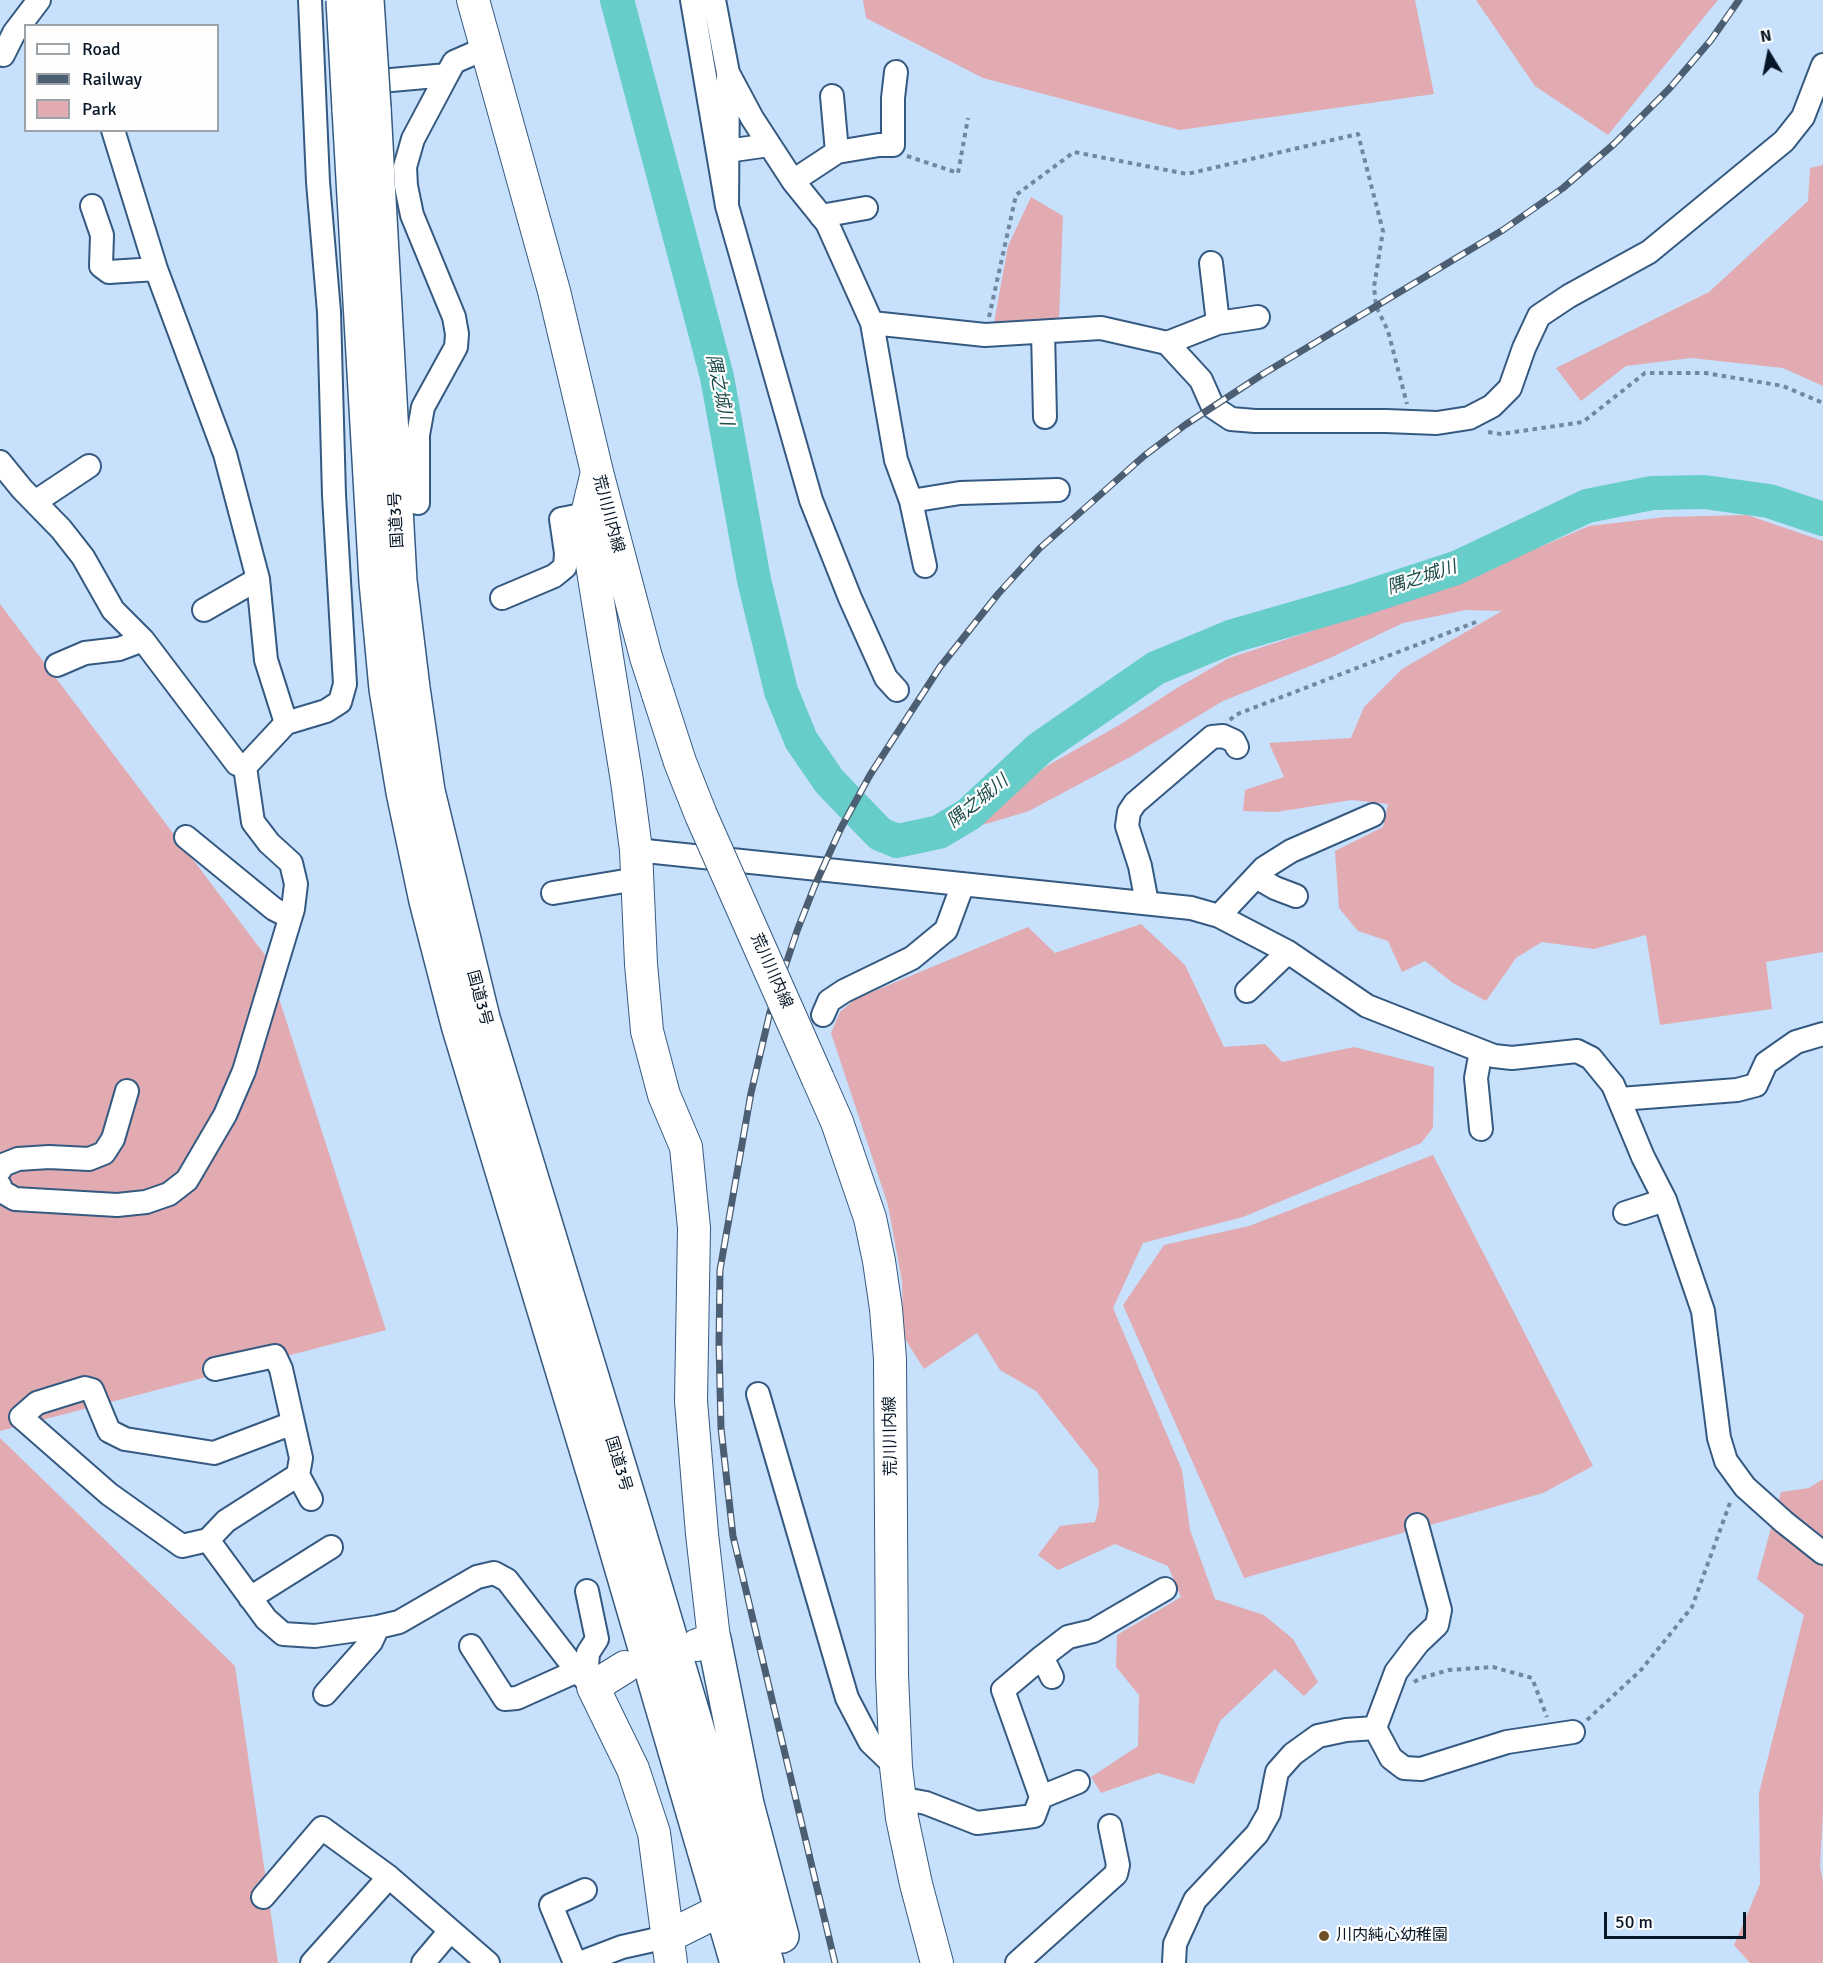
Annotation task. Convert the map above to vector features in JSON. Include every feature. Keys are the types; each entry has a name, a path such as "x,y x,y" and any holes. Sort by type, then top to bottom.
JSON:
{"highway":[{"name":"国道3号","path":"343,0 361,109 400,581 428,791 483,1018 735,1906 766,1963"},
{"name":"国道3号","path":"361,109 367,0"},
{"path":"706,1642 789,1963"},
{"name":"国道3号","path":"735,1906 737,1963"}],"main road":[{"name":"荒川川内線","path":"473,0 554,291 597,472 646,657 680,762 701,815 837,1122 870,1218 886,1309 890,1359 892,1675 896,1767 899,1798 916,1884 937,1963"},
{"path":"597,472 587,513 588,540 627,781 636,865 647,1031 664,1095 686,1147 692,1205 694,1228 691,1401 702,1534 706,1642"},
{"path":"625,1667 585,1679 633,1769 654,1833 669,1950 735,1906"}],"street":[{"path":"245,767 286,723 326,711 340,702 345,684 334,495 329,312 318,182 310,0"},
{"path":"692,0 727,206 811,500 850,598 886,678 897,690"},
{"path":"714,0 728,73 727,206"},
{"path":"3,55 29,3"},
{"path":"418,503 418,435 423,407 456,347 457,334 454,317 412,215 405,167 413,139 454,62 486,48"},
{"path":"793,181 837,152 893,145 896,72"},
{"path":"728,73 752,117 793,181 827,223 872,323 896,460 911,501 925,566"},
{"path":"314,87 447,75"},
{"path":"1167,343 1201,380 1213,407 1231,419 1437,423 1469,418 1492,406 1510,388 1524,348 1539,316 1569,296 1649,252 1785,141 1813,112 1821,76"},
{"path":"832,96 837,152"},
{"path":"114,132 156,269 225,454 258,579 266,660 286,723"},
{"path":"728,151 770,145"},
{"path":"92,206 102,235 101,266 109,272 156,269"},
{"path":"821,216 866,208"},
{"path":"1211,263 1218,323"},
{"path":"872,323 985,335 1101,328 1167,343 1218,323 1258,317"},
{"path":"1043,332 1045,417"},
{"path":"0,462 61,529 83,557 113,610 143,640 237,764 245,767"},
{"path":"35,502 89,466"},
{"path":"911,501 960,494 1058,490"},
{"path":"502,598 554,576 565,567 566,553 561,519 587,513"},
{"path":"204,610 258,579"},
{"path":"57,665 85,653 119,650 143,640"},
{"path":"1147,903 1140,866 1127,826 1129,812 1136,802 1212,737 1223,736 1234,741 1237,747"},
{"path":"0,1186 1,1191 15,1199 117,1205 146,1202 169,1194 187,1180 225,1115 244,1071 291,917 296,884 291,864 269,843 253,822 245,767"},
{"path":"1219,916 1264,868 1291,850 1373,815"},
{"path":"186,837 274,909 291,917"},
{"path":"552,892 636,865 963,884 1191,908 1219,916 1288,952 1367,1006 1494,1056 1512,1058 1577,1051 1591,1058 1613,1084 1643,1157 1665,1200 1703,1311 1719,1438 1726,1461 1745,1487 1823,1553"},
{"path":"1256,877 1296,896"},
{"path":"823,1015 829,1001 844,991 912,958 946,930 963,884"},
{"path":"1247,991 1288,952"},
{"path":"1620,1099 1737,1090 1756,1085 1766,1063 1796,1042 1823,1034"},
{"path":"1481,1051 1476,1078 1481,1129"},
{"path":"0,1170 3,1165 18,1159 49,1156 89,1159 104,1153 112,1139 127,1091"},
{"path":"1625,1213 1665,1200"},
{"path":"215,1368 275,1356 281,1369 301,1458 298,1475 311,1498"},
{"path":"293,1422 214,1453 125,1439 109,1431 92,1390 85,1388 37,1403 21,1417 109,1494 182,1546 208,1540 226,1521 298,1475"},
{"path":"758,1394 847,1698 870,1742 896,1767"},
{"path":"1417,1526 1440,1610 1437,1625 1418,1643 1396,1672 1375,1728 1391,1758 1404,1768 1420,1769 1507,1743 1563,1734"},
{"path":"208,1540 266,1619 283,1634 315,1636 378,1628 399,1622 477,1577 494,1573 507,1580 585,1679"},
{"path":"250,1598 331,1548"},
{"path":"899,1798 926,1803 977,1823 1034,1816 1041,1797 1003,1690 1047,1667 1068,1637 1093,1631 1165,1589"},
{"path":"585,1679 588,1653 597,1639 587,1591"},
{"path":"325,1694 371,1642 378,1628"},
{"path":"471,1646 505,1699 517,1698 585,1679"},
{"path":"1174,1963 1175,1944 1195,1900 1257,1834 1269,1813 1277,1772 1293,1754 1318,1736 1346,1730 1375,1728"},
{"path":"1041,1797 1078,1782"},
{"path":"1017,1963 1116,1874 1118,1865 1110,1826"},
{"path":"263,1897 322,1828 389,1877 488,1963"},
{"path":"312,1963 389,1877"},
{"path":"575,1963 551,1905 585,1890"},
{"path":"423,1963 450,1931"},
{"path":"580,1963 622,1947 669,1950"}],"path":[{"path":"893,145 901,155 958,172 968,118"},
{"path":"985,335 1016,195 1074,152 1187,174 1358,134 1383,231 1374,287 1376,306 1388,331 1411,422"},
{"path":"1480,430 1501,434 1582,422 1645,373 1706,373 1784,386 1823,403"},
{"path":"1212,737 1235,715 1476,622"},
{"path":"1385,1700 1421,1678 1449,1670 1493,1667 1532,1678 1563,1734 1641,1670 1692,1607 1730,1501 1745,1487"}],"green space":[{"path":"863,0 1415,0 1434,94 1180,130 983,78 866,18"},
{"path":"1476,0 1718,0 1608,135 1535,86"},
{"path":"1823,165 1823,386 1783,368 1691,358 1626,366 1581,401 1556,368 1709,292 1808,201 1810,168"},
{"path":"1031,197 1063,216 1059,320 994,323 1008,246"},
{"path":"1747,515 1823,541 1823,952 1766,962 1772,1009 1660,1025 1646,935 1594,949 1542,942 1516,958 1486,1001 1453,983 1425,961 1402,972 1388,941 1358,931 1339,908 1335,851 1383,827 1388,804 1352,800 1276,812 1243,811 1245,790 1284,777 1269,743 1351,738 1364,707 1402,669 1502,611 1466,610 1403,623 1330,658 1223,701 1130,757 1029,811 963,831 1047,766 1229,658 1388,606 1505,562 1589,526 1666,517"},
{"path":"0,604 265,955 386,1330 0,1431"},
{"path":"1141,924 1185,965 1224,1047 1265,1044 1282,1062 1354,1047 1434,1067 1433,1128 1421,1143 1243,1217 1143,1243 1113,1308 1182,1470 1190,1530 1215,1599 1264,1615 1293,1639 1318,1682 1304,1696 1275,1669 1220,1721 1194,1784 1158,1773 1101,1793 1091,1777 1138,1746 1139,1695 1116,1667 1117,1635 1181,1597 1168,1566 1115,1544 1058,1570 1038,1555 1060,1526 1095,1522 1099,1505 1098,1470 1036,1391 1000,1370 977,1333 924,1369 903,1336 902,1281 888,1205 831,1033 840,1012 855,999 1028,927 1055,953"},
{"path":"1433,1155 1593,1466 1543,1493 1244,1578 1123,1305 1164,1245 1249,1226"},
{"path":"0,1438 235,1666 278,1963 0,1963"},
{"path":"1823,1479 1823,1813 1820,1866 1823,1882 1823,1963 1750,1963 1734,1945 1760,1884 1759,1793 1804,1615 1757,1579 1781,1492 1809,1488"}],"waterway":[{"name":"隅之城川","path":"617,0 717,377 754,580 781,691 801,740 829,781 880,834 897,841 939,832 969,814 1040,748 1156,668 1233,636 1358,600 1456,568 1587,506 1652,493 1704,492 1769,501 1823,519"}],"railway":[{"path":"835,1963 733,1536 721,1428 719,1344 720,1270 751,1093 770,1012 797,931 841,828 870,775 940,667 998,594 1040,548 1144,456 1185,425 1263,374 1503,230 1563,188 1614,144 1669,89 1711,40 1739,0"}],"place":[{"name":"川内純心幼稚園","path":"1324,1936"}]}
